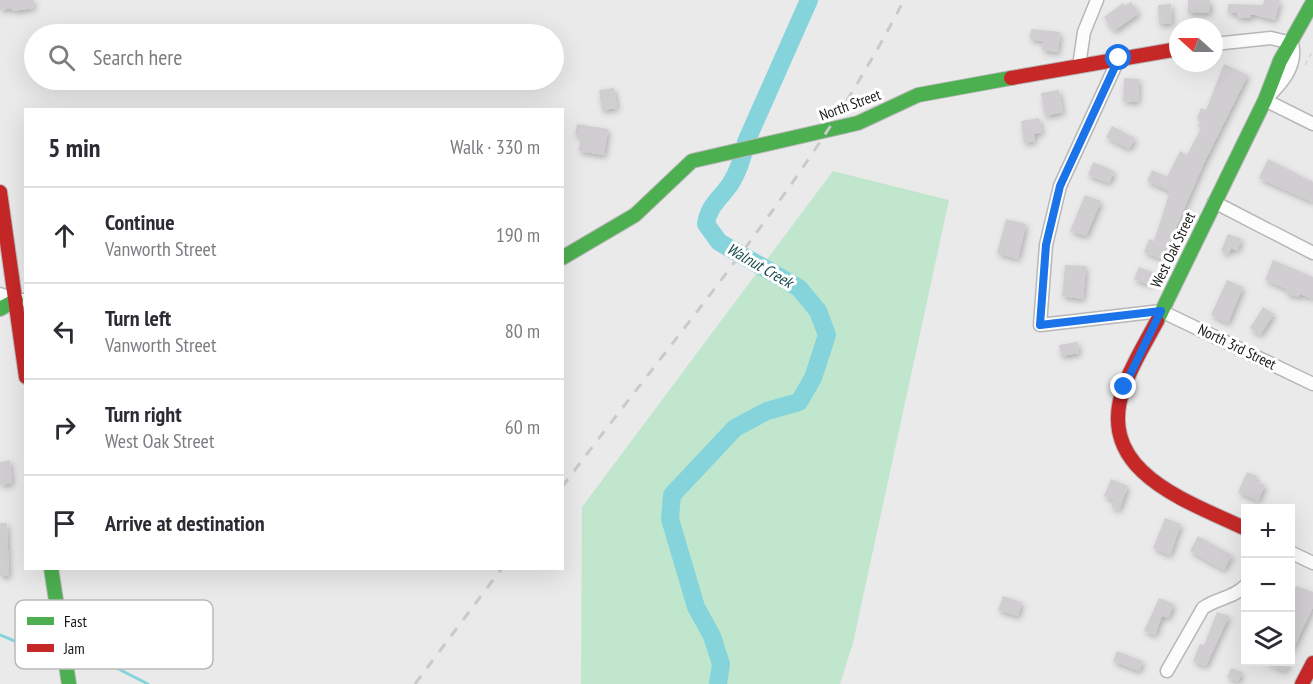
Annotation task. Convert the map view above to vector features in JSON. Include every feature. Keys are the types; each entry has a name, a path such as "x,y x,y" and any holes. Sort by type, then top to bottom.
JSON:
{"street":[{"path":"1079,66 1084,32 1097,0"},
{"name":"West Oak Street","path":"1241,527 1146,477 1125,452 1119,430 1119,408 1124,387 1265,100 1277,62 1292,44 1313,2"},
{"path":"1223,43 1271,38 1292,44"},
{"name":"North Street","path":"564,257 635,215 666,183 692,161 858,123 918,95 1169,50"},
{"path":"1119,58 1060,186 1046,245 1040,325 1161,311"},
{"path":"1265,100 1313,124"},
{"path":"0,192 21,300 24,346"},
{"path":"1215,202 1313,253"},
{"path":"0,294 21,300"},
{"path":"0,309 21,300"},
{"name":"North 3rd Street","path":"1161,311 1313,384"},
{"path":"1295,554 1313,563"},
{"path":"51,570 56,600"},
{"path":"1167,671 1203,608 1241,590"},
{"path":"1302,684 1313,663"}],"path":[{"path":"1305,66 1313,50"}],"green space":[{"path":"833,171 949,200 853,643 840,684 581,684 582,507"}],"building":[{"path":"0,0 34,0 34,5 33,8 13,11 12,8 0,10"},
{"path":"1188,0 1210,0 1210,13 1188,13"},
{"path":"1264,0 1280,0 1275,20 1251,14 1251,18 1237,18 1237,13 1228,13 1228,4 1263,5"},
{"path":"1131,2 1139,13 1114,31 1104,17 1123,3 1125,6"},
{"path":"1171,4 1172,18 1169,18 1169,23 1159,24 1158,5"},
{"path":"1031,29 1060,32 1058,52 1042,50 1043,41 1030,39"},
{"path":"1224,64 1248,75 1204,163 1162,259 1144,252 1149,239 1154,241 1170,191 1147,181 1152,170 1167,177 1180,151 1187,155 1201,128 1198,126 1201,120 1197,119 1201,108 1206,110 1221,72 1223,72"},
{"path":"1124,78 1139,79 1138,102 1123,101"},
{"path":"614,88 617,108 602,110 599,90"},
{"path":"1059,90 1063,112 1045,116 1041,93"},
{"path":"1039,118 1042,132 1034,134 1035,141 1024,143 1021,121"},
{"path":"577,124 608,129 604,155 579,151 581,136 575,135"},
{"path":"1112,126 1135,138 1129,149 1106,137"},
{"path":"1268,159 1313,182 1313,202 1259,178"},
{"path":"1093,162 1114,171 1109,183 1088,175"},
{"path":"1085,195 1101,201 1086,236 1070,231"},
{"path":"1006,219 1026,224 1018,259 997,253"},
{"path":"1228,234 1242,239 1237,251 1231,248 1228,254 1221,251"},
{"path":"1273,260 1313,277 1313,299 1300,294 1298,297 1286,293 1287,289 1265,280"},
{"path":"1065,265 1086,266 1083,299 1062,296"},
{"path":"1139,267 1155,273 1150,285 1134,279"},
{"path":"1227,280 1243,287 1228,323 1211,315"},
{"path":"1263,307 1274,314 1260,335 1250,328"},
{"path":"1078,342 1079,353 1061,356 1059,345"},
{"path":"10,460 12,483 0,485 0,462"},
{"path":"1247,472 1257,476 1255,481 1265,485 1258,501 1238,492"},
{"path":"1111,479 1128,486 1119,510 1111,507 1114,500 1104,496"},
{"path":"1165,518 1181,524 1170,555 1153,548"},
{"path":"0,523 7,523 9,576 0,576"},
{"path":"1198,536 1232,555 1224,570 1190,551"},
{"path":"1296,586 1313,592 1313,607 1295,645 1295,612"},
{"path":"1003,596 1022,602 1018,616 998,610"},
{"path":"1159,598 1174,604 1168,618 1162,616 1155,635 1144,631"},
{"path":"1217,612 1229,616 1206,666 1193,661 1200,644 1204,645"},
{"path":"1117,651 1143,661 1139,671 1113,661"},
{"path":"1273,666 1288,666 1285,671"},
{"path":"1231,668 1242,672 1238,682 1227,677"}],"waterway":[{"name":"Walnut Creek","path":"718,684 721,664 712,636 696,607 670,519 672,495 735,428 767,411 799,402 813,378 827,335 818,311 799,288 719,242 706,224 712,207 736,173 746,142 809,0"},
{"path":"0,635 15,641"},
{"path":"119,669 148,684"}],"railway":[{"path":"564,484 699,310 787,190 868,65 904,0"},
{"path":"415,684 500,570"}],"traffic: fast":[{"path":"1157,321 1265,100 1280,61 1313,2"},
{"path":"564,257 635,215 692,161 858,123 918,95 1011,78"},
{"path":"0,309 16,300"},
{"path":"51,570 56,600"},
{"path":"67,669 69,684"}],"traffic: jam":[{"path":"1011,78 1169,51"},
{"path":"0,192 24,363"},
{"path":"1157,321 1124,387 1118,416 1122,441 1134,462 1152,479 1198,507 1241,527"},
{"path":"1302,684 1313,663"}],"route":[{"path":"1119,58 1060,186 1046,245 1040,325 1161,311 1124,387"}]}
